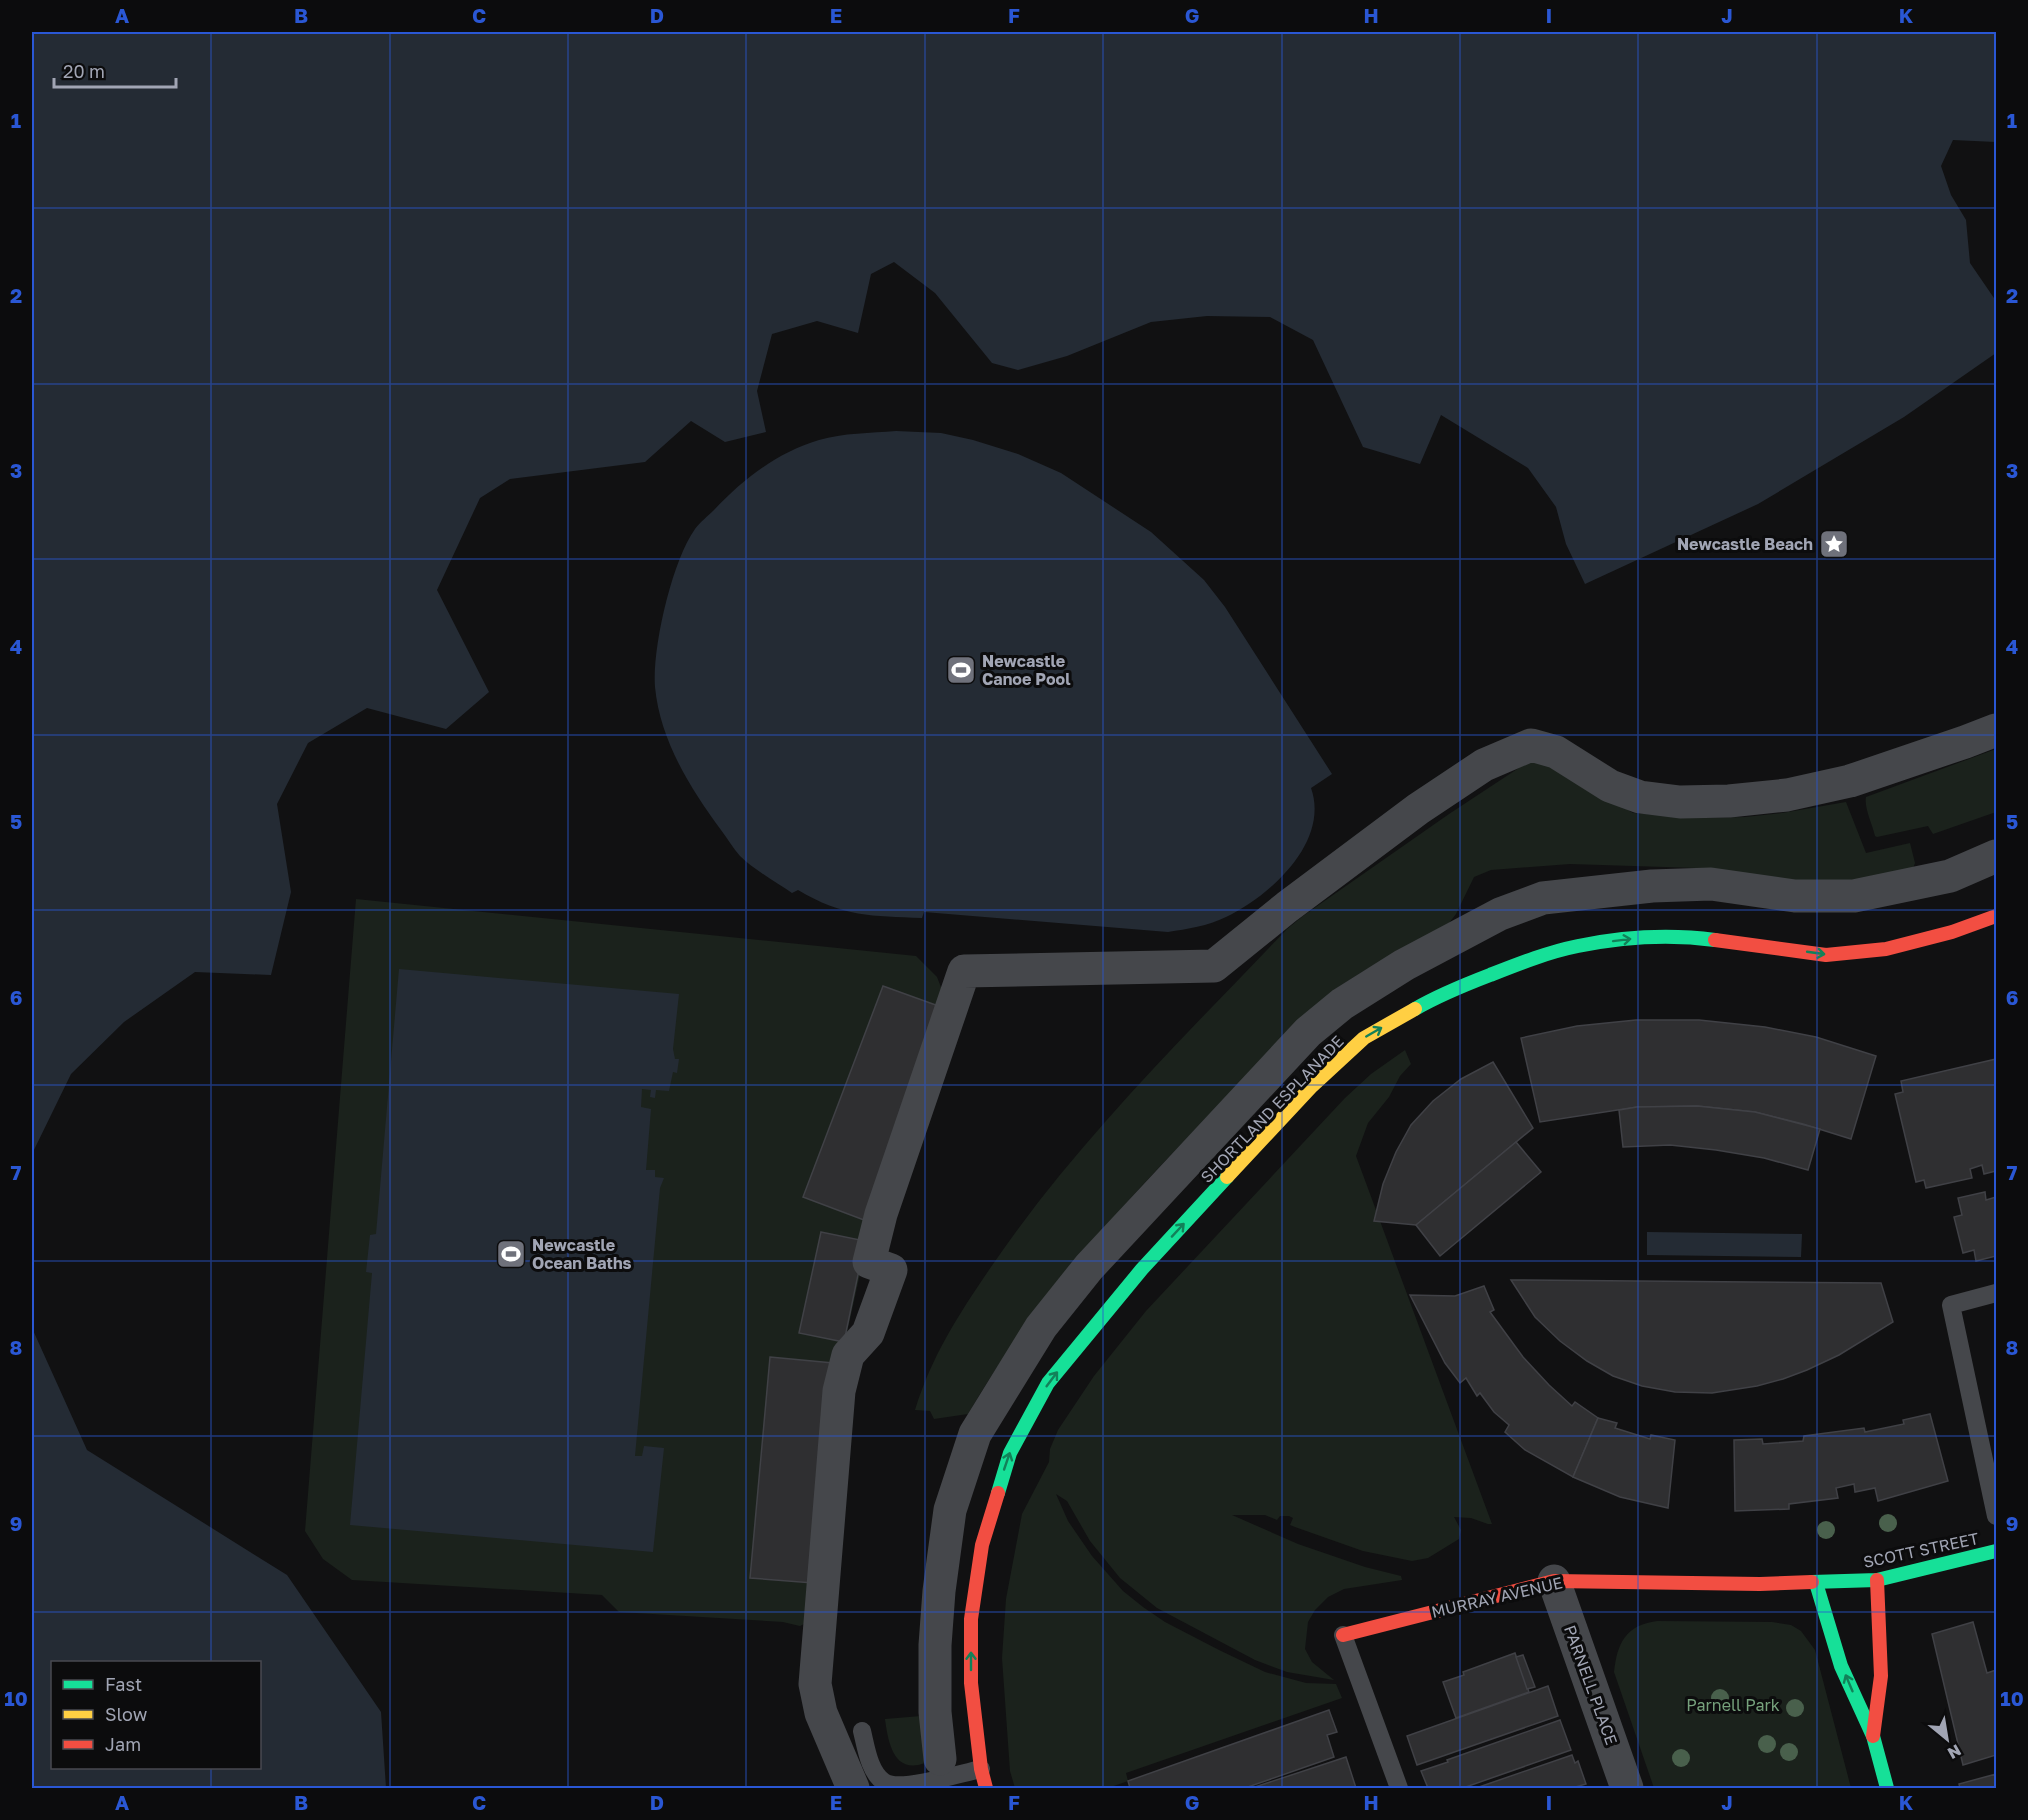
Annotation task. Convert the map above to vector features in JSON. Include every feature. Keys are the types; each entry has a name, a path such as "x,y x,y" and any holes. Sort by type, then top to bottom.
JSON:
{"street":[{"path":"853,1788 821,1713 814,1684 839,1392 848,1355 868,1333 891,1270 869,1262 878,1223 964,971 1214,966 1287,907 1418,809 1484,765 1531,745 1556,752 1610,786 1640,797 1680,802 1729,801 1787,795 1850,781 1996,730"},
{"path":"940,1759 935,1712 934,1645 939,1591 950,1510 975,1434 1041,1327 1089,1267 1308,1032 1342,1004 1404,965 1500,914 1543,898 1652,886 1711,885 1795,896 1854,896 1950,876 1996,856"},
{"name":"SHORTLAND ESPLANADE","path":"986,1788 981,1769 971,1683 971,1619 982,1545 1010,1454 1022,1429 1048,1383 1142,1269 1312,1086 1364,1038 1438,995 1511,967 1577,946 1639,938 1686,936 1826,955 1886,949 1952,932 1996,916"},
{"name":"SCOTT STREET","path":"1816,1583 1877,1580 1996,1551"},
{"path":"1873,1736 1880,1708 1882,1680 1877,1580"},
{"name":"MURRAY AVENUE","path":"1343,1635 1554,1581 1816,1583"},
{"name":"PARNELL PLACE","path":"1554,1581 1628,1788"},
{"path":"1816,1583 1841,1666 1873,1736 1887,1788"}],"lane":[{"path":"1996,1293 1951,1305 1996,1516"},
{"name":"MURRAY AVENUE","path":"1343,1635 1399,1788"},
{"path":"862,1731 868,1756 884,1782 895,1785 921,1783 981,1769"}],"green space":[{"path":"1996,749 1996,812 1933,834 1928,826 1875,836 1867,811 1866,797"},
{"path":"1528,762 1551,764 1633,813 1703,818 1745,817 1846,802 1866,853 1910,843 1915,863 1912,871 1871,879 1811,882 1696,868 1570,864 1491,870 1474,877 1456,914 1449,923 1334,990 1185,1140 1137,1191 1046,1298 1005,1355 968,1414 934,1419 930,1411 915,1410 938,1353 957,1318 991,1267 1059,1177 1170,1050 1287,929 1303,916"},
{"path":"356,899 916,956 937,977 944,995 874,1211 842,1355 806,1623 800,1626 783,1622 619,1612 602,1595 352,1580 323,1559 305,1531"},
{"path":"1405,1050 1411,1064 1400,1076 1389,1097 1368,1123 1356,1156 1492,1524 1471,1518 1454,1517 1461,1530 1459,1539 1428,1558 1412,1561 1363,1551 1295,1527 1290,1525 1293,1518 1289,1516 1280,1516 1277,1520 1265,1515 1232,1515 1298,1544 1365,1567 1401,1576 1402,1580 1344,1589 1328,1597 1315,1610 1308,1622 1305,1649 1312,1662 1334,1680 1287,1672 1255,1660 1157,1608 1120,1578 1090,1541 1067,1501 1056,1494 1068,1521 1092,1556 1123,1591 1143,1607 1165,1622 1265,1672 1306,1683 1336,1684 1342,1698 1126,1773 1128,1781 1108,1788 1015,1788 1010,1771 1002,1658 1006,1599 1022,1514 1049,1462 1050,1449 1058,1430 1094,1376 1146,1311 1345,1098 1371,1074"},
{"name":"Parnell Park","path":"1657,1621 1772,1622 1791,1625 1801,1631 1815,1650 1851,1788 1654,1788 1614,1672 1618,1652 1625,1637 1646,1623"},
{"path":"921,1716 925,1763 906,1764 894,1754 885,1719"}],"shaded area":[{"path":"32,32 1996,32 1996,142 1953,140 1941,166 1951,195 1966,220 1970,263 1996,301 1996,353 1904,417 1758,504 1585,584 1566,544 1556,507 1528,468 1441,415 1420,464 1363,447 1313,340 1270,317 1207,316 1151,322 1067,356 1018,370 992,363 935,293 894,262 871,274 858,333 817,321 772,334 757,391 766,432 725,442 691,421 645,462 510,479 480,498 437,590 489,692 446,729 367,708 308,743 277,804 291,892 271,975 195,972 124,1022 71,1074 32,1154"},
{"name":"Newcastle Canoe Pool","path":"896,431 941,433 973,440 1018,454 1061,473 1151,532 1204,580 1225,607 1332,774 1311,788 1315,808 1312,828 1304,847 1292,865 1261,896 1219,920 1168,932 924,912 922,918 873,915 829,905 798,890 792,893 751,866 737,853 709,814 678,763 658,707 655,687 657,650 671,583 687,543 699,524 749,477 775,459 819,440"},
{"name":"Newcastle Ocean Baths","path":"399,969 679,994 673,1049 675,1059 679,1059 677,1073 673,1072 669,1091 656,1090 655,1098 650,1097 651,1090 642,1089 641,1107 651,1109 646,1170 655,1170 655,1177 664,1178 660,1188 635,1456 642,1456 644,1446 664,1448 653,1552 350,1525 372,1273 366,1272 370,1235 376,1234"},
{"path":"1647,1232 1802,1234 1801,1257 1647,1255"},
{"path":"32,1328 87,1450 287,1575 381,1712 386,1788 32,1788"}],"building":[{"path":"883,986 944,1008 864,1220 803,1197"},
{"path":"1636,1020 1699,1020 1765,1027 1816,1037 1876,1056 1851,1139 1755,1112 1697,1106 1637,1107 1540,1122 1521,1038 1577,1026"},
{"path":"1996,1059 1996,1171 1984,1174 1982,1165 1970,1169 1972,1178 1926,1188 1924,1180 1916,1182 1895,1094 1903,1092 1901,1081"},
{"path":"1493,1062 1533,1128 1416,1225 1374,1221 1383,1184 1396,1152 1411,1125 1433,1101 1461,1079"},
{"path":"1697,1106 1755,1112 1820,1129 1808,1170 1764,1158 1716,1150 1670,1145 1623,1147 1619,1110 1637,1107"},
{"path":"1516,1142 1541,1172 1440,1256 1416,1225"},
{"path":"1985,1192 1986,1200 1996,1197 1996,1256 1976,1261 1974,1250 1963,1253 1954,1217 1962,1215 1958,1198"},
{"path":"821,1232 865,1241 844,1342 799,1333"},
{"path":"1511,1280 1881,1283 1893,1322 1839,1355 1783,1379 1757,1386 1712,1393 1675,1392 1642,1386 1613,1376 1587,1361 1560,1341 1535,1317"},
{"path":"1484,1286 1494,1310 1490,1312 1523,1357 1572,1406 1575,1402 1598,1418 1573,1477 1525,1450 1505,1432 1509,1425 1494,1412 1480,1393 1477,1396 1466,1378 1460,1383 1445,1363 1410,1295 1455,1296"},
{"path":"770,1357 833,1363 813,1583 750,1578"},
{"path":"1930,1414 1948,1481 1878,1501 1875,1488 1855,1492 1854,1484 1836,1488 1838,1498 1789,1504 1789,1509 1735,1511 1734,1440 1762,1439 1763,1444 1803,1441 1804,1436 1864,1428 1865,1432 1904,1424 1903,1420"},
{"path":"1598,1418 1617,1423 1615,1428 1650,1439 1651,1435 1675,1440 1668,1508 1620,1497 1573,1477"},
{"path":"1973,1622 1987,1673 1996,1670 1996,1755 1963,1765 1932,1634"},
{"path":"1515,1653 1529,1692 1456,1718 1443,1682 1464,1675 1463,1672"},
{"path":"1523,1655 1535,1687 1527,1689 1516,1657"},
{"path":"1548,1686 1558,1716 1417,1765 1407,1736"},
{"path":"1329,1710 1337,1732 1327,1735 1334,1757 1245,1788 1130,1788 1128,1781"},
{"path":"1560,1720 1571,1750 1463,1788 1428,1788 1421,1771"},
{"path":"1572,1755 1575,1763 1578,1761 1586,1784 1572,1788 1476,1788"},
{"path":"1346,1757 1356,1788 1252,1788"},
{"path":"1996,1774 1996,1788 1960,1788 1959,1784"}],"traffic: fast":[{"path":"1415,1009 1471,983 1533,959 1567,949 1612,940 1646,937 1715,940"},
{"path":"998,1493 1010,1453 1048,1383 1142,1269 1227,1177"},
{"path":"1812,1582 1877,1580 1996,1551"},
{"path":"1816,1583 1841,1666 1873,1736 1887,1788"}],"traffic: slow":[{"path":"1227,1177 1312,1086 1364,1038 1415,1009"}],"traffic: jam":[{"path":"1715,940 1826,955 1886,949 1952,932 1996,916"},
{"path":"986,1788 981,1769 971,1683 971,1619 982,1545 998,1493"},
{"path":"1873,1736 1881,1676 1877,1580"},
{"path":"1343,1635 1554,1581 1760,1584 1812,1582"}],"place":[{"name":"Newcastle Beach","path":"1834,544"},
{"name":"Newcastle Canoe Pool","path":"961,670"},
{"name":"Newcastle Ocean Baths","path":"511,1254"}]}
